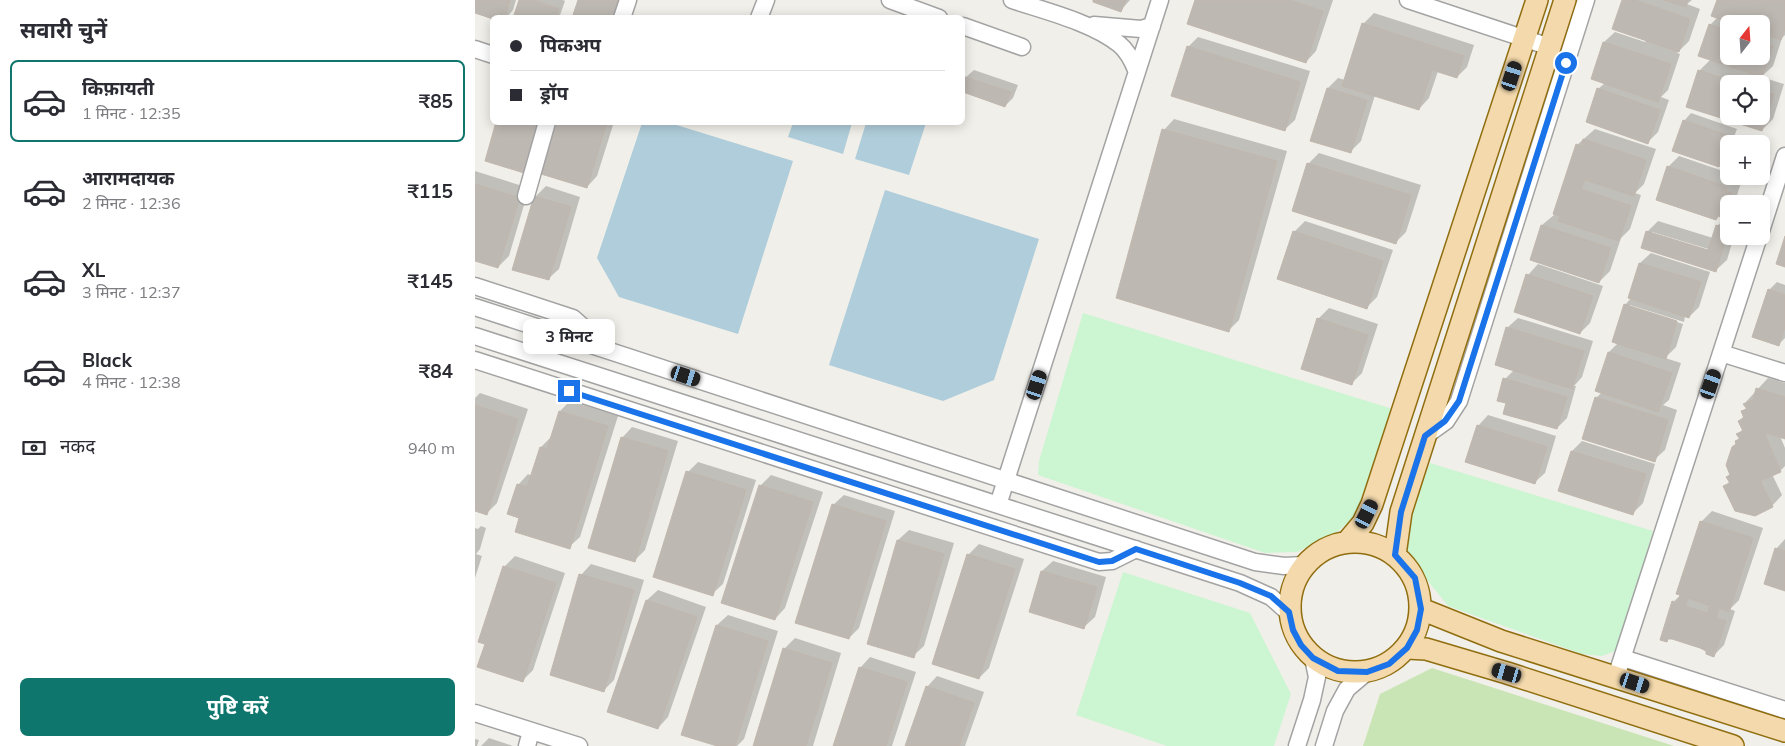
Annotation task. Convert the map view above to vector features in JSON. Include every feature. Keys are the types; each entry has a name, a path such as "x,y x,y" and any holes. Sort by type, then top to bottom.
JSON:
{"main road":[{"path":"1347,542 1363,524 1372,504 1537,0"},
{"path":"1395,555 1401,512 1565,0"},
{"path":"1347,542 1373,544 1395,555 1415,578 1421,609 1417,630 1407,648 1389,664 1367,672 1338,671 1313,658 1301,645 1293,630 1289,612 1292,587 1304,565 1323,549 1347,542"},
{"path":"1421,609 1501,641 1619,667 1785,731"},
{"path":"1407,648 1426,650 1507,673 1730,746"}],"street":[{"path":"623,15 628,0"},
{"path":"760,15 766,0"},
{"path":"890,0 931,15"},
{"path":"998,505 1160,0"},
{"path":"1408,0 1550,47"},
{"path":"1425,436 1445,421 1459,401 1586,0"},
{"path":"1017,1 1084,25 1119,44 1128,54 1137,72"},
{"path":"1084,25 1126,29 1141,29 1152,26"},
{"path":"965,27 1022,47"},
{"path":"475,49 490,53"},
{"path":"525,196 546,125"},
{"path":"1770,211 1781,187 1785,156"},
{"path":"1756,245 1619,667 1785,710"},
{"path":"475,286 573,318 582,326 592,345"},
{"path":"475,307 1255,562 1284,566 1304,565"},
{"path":"475,336 1240,583 1271,596 1289,612"},
{"path":"1721,353 1785,373"},
{"path":"475,360 1099,562 1112,561 1136,549"},
{"path":"1297,746 1312,700 1317,677 1313,658"},
{"path":"1324,746 1335,711 1347,689 1367,672"},
{"path":"475,713 529,738 579,746"}],"green space":[{"path":"1083,313 1396,410 1361,511 1337,532 1297,552 1265,553 1038,475 1039,461"},
{"path":"1430,463 1653,531 1618,650 1602,656 1582,654 1448,606 1408,556 1407,533 1413,508"},
{"path":"1123,572 1250,613 1291,694 1274,746 1167,746 1076,715"},
{"path":"1432,668 1674,746 1363,746 1380,694"}],"water":[{"path":"641,125 676,125 793,161 738,334 619,297 597,258"},
{"path":"792,125 851,125 843,154 788,137"},
{"path":"865,125 925,125 909,175 855,159"},
{"path":"885,190 1039,239 994,380 943,401 829,365"}],"building":[{"path":"475,0 510,0 506,15 490,15 490,18 475,13"},
{"path":"519,0 534,0 559,9 556,15 514,15"},
{"path":"578,0 620,0 616,15 573,15"},
{"path":"1093,0 1126,0 1121,12 1093,2"},
{"path":"1195,0 1290,0 1323,11 1306,63 1187,24"},
{"path":"1622,0 1635,0 1690,19 1679,52 1612,29"},
{"path":"1664,0 1688,0 1686,7"},
{"path":"1717,0 1785,0 1785,29 1781,40 1770,36 1770,15 1720,15 1720,19 1711,16"},
{"path":"1362,23 1464,56 1457,78 1432,70 1419,110 1342,86"},
{"path":"1709,24 1720,28 1720,63 1698,56"},
{"path":"1603,42 1671,64 1658,102 1591,79"},
{"path":"1187,46 1300,82 1285,131 1171,96"},
{"path":"1725,65 1766,65 1763,75 1756,75"},
{"path":"1698,70 1720,77 1720,118 1686,107"},
{"path":"965,77 1011,92 1005,107 965,93"},
{"path":"1327,88 1367,100 1351,153 1310,141"},
{"path":"1597,88 1660,110 1648,144 1586,122"},
{"path":"1770,93 1774,94 1770,106"},
{"path":"1683,120 1727,135 1720,135 1719,167 1672,151"},
{"path":"495,125 539,125 524,173 485,161"},
{"path":"556,125 606,125 587,188 541,174"},
{"path":"1743,125 1764,125 1762,131"},
{"path":"1162,129 1277,161 1229,332 1116,298"},
{"path":"1583,139 1646,160 1634,196 1585,180 1581,189 1631,206 1619,241 1558,221 1560,216 1553,214 1576,144 1581,146"},
{"path":"1307,163 1411,195 1396,244 1292,211"},
{"path":"1667,166 1727,187 1726,191 1732,193 1731,195 1720,195 1720,217 1718,216 1716,220 1656,200"},
{"path":"475,184 520,198 498,268 475,261"},
{"path":"534,196 571,207 549,280 512,270"},
{"path":"1541,225 1611,248 1599,283 1530,260"},
{"path":"1716,225 1720,226 1720,245 1724,245 1716,272 1641,248 1646,231 1708,250"},
{"path":"1293,231 1383,261 1367,309 1277,279"},
{"path":"1785,236 1785,267 1776,264"},
{"path":"1639,263 1701,282 1689,318 1628,298"},
{"path":"1526,274 1593,296 1580,334 1514,312"},
{"path":"1768,289 1785,295 1785,327 1779,346 1752,337"},
{"path":"1624,304 1677,321 1666,359 1612,342"},
{"path":"1317,318 1368,335 1352,385 1301,369"},
{"path":"1506,327 1584,351 1572,389 1495,365"},
{"path":"1608,352 1672,373 1658,412 1595,391"},
{"path":"1503,378 1567,397 1557,429 1503,414 1506,403 1497,401"},
{"path":"1756,388 1785,397 1785,439 1764,432 1781,472 1760,481 1773,507 1755,516 1735,511 1723,486 1730,483 1726,477 1730,475 1726,465 1732,447 1736,444 1735,441 1740,439 1736,434 1743,431 1738,421 1744,418 1741,411 1747,409 1743,404 1753,400"},
{"path":"1595,397 1668,420 1655,462 1582,439"},
{"path":"475,405 518,419 487,515 475,511"},
{"path":"559,411 608,426 570,549 515,532 519,518 507,514 517,484 527,487 540,447 547,449"},
{"path":"1477,425 1547,447 1535,484 1465,462"},
{"path":"621,437 668,451 635,562 588,548"},
{"path":"1571,451 1646,474 1633,515 1558,491"},
{"path":"686,471 746,490 713,596 653,577"},
{"path":"759,485 813,502 775,620 721,603"},
{"path":"832,504 886,521 849,639 795,623"},
{"path":"1700,521 1753,538 1729,612 1719,608 1716,618 1726,621 1714,657 1706,654 1706,651 1700,648 1672,639 1668,639 1667,642 1660,640 1672,601 1677,603 1680,595 1676,594","holes":["1688,598 1710,606 1707,613 1685,606"]},
{"path":"897,540 944,554 914,658 867,644"},
{"path":"1775,548 1785,551 1785,591 1764,584"},
{"path":"967,554 1015,569 979,679 932,664"},
{"path":"503,566 556,583 523,682 477,667 485,644 478,642"},
{"path":"1041,571 1097,587 1084,629 1029,612"},
{"path":"579,574 634,590 604,692 550,675"},
{"path":"646,600 697,617 658,729 607,712"},
{"path":"716,625 768,641 735,746 717,746 681,735"},
{"path":"783,648 832,663 806,746 753,746"},
{"path":"859,667 907,682 886,746 833,746"},
{"path":"926,686 974,703 959,746 905,746"}],"route":[{"path":"569,391 1099,562 1112,561 1136,549 1240,583 1271,596 1289,612 1293,630 1301,645 1313,658 1338,671 1367,672 1389,664 1407,648 1417,630 1421,609 1415,578 1395,555 1401,512 1425,436 1439,427 1452,414 1459,401 1566,63"}]}
